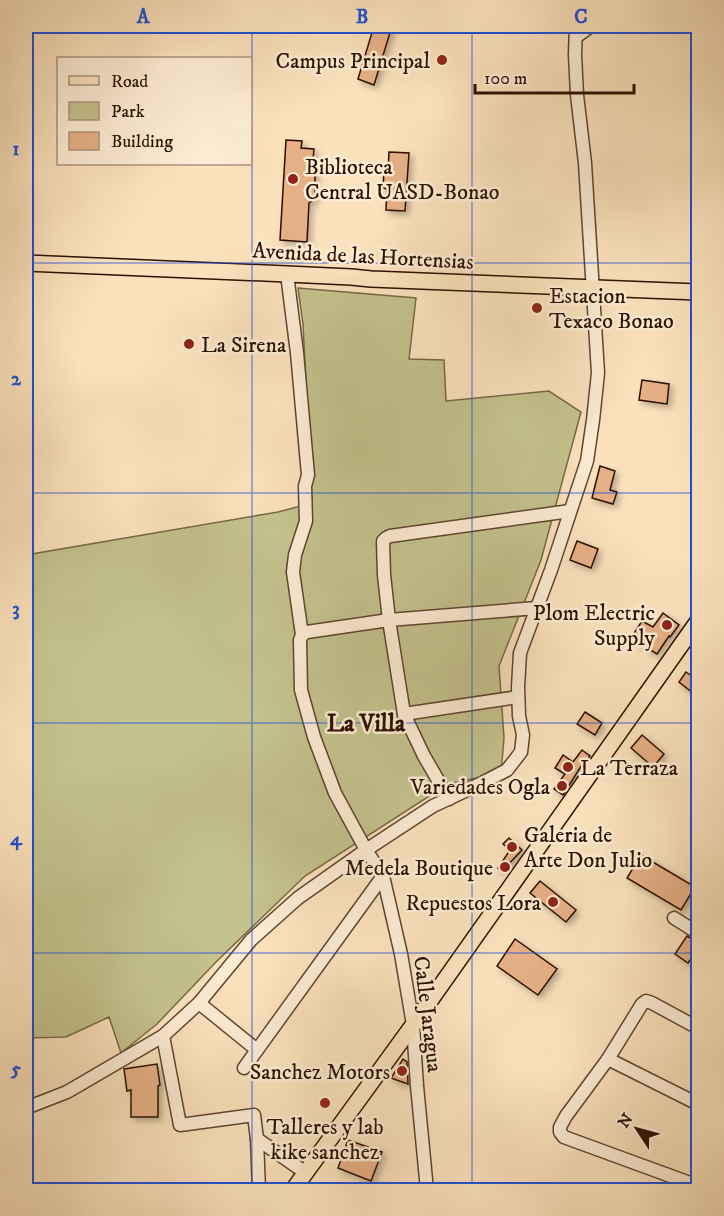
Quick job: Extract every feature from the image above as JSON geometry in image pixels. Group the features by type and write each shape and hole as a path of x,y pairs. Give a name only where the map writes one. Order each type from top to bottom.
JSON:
{"main road":[{"name":"Avenida de las Hortensias","path":"26,263 699,292"},
{"path":"293,1191 699,621"}],"street":[{"path":"26,1108 68,1092 163,1036 199,1003 251,940 298,898 433,806 507,770 521,752 523,735 518,696 520,653 587,461 595,408 598,373 585,163 575,55 576,32 591,26"},
{"name":"Calle Jaragua","path":"287,274 308,475 305,486 306,521 293,572 302,635 300,640 301,690 314,737 335,793 383,876 401,954 413,1025 427,1191"},
{"path":"448,798 404,714 389,620 382,545 390,536 570,511"},
{"path":"302,635 307,632 389,620 537,608"},
{"path":"404,714 518,696"},
{"path":"244,1068 383,876"},
{"path":"674,918 699,933"},
{"path":"699,1028 646,1001 560,1127 560,1132 564,1137 699,1186"},
{"path":"199,1003 257,1050"},
{"path":"163,1036 180,1125 254,1115 259,1191"},
{"path":"608,1059 699,1104"},
{"path":"257,1139 306,1173"}],"green space":[{"path":"298,288 416,298 409,359 444,360 446,401 549,391 581,412 541,560 499,666 504,738 501,773 448,784 305,876 216,962 157,1024 121,1053 109,1017 66,1037 26,1038 26,555 278,512 312,503 303,324"}],"building":[{"path":"374,26 392,26 374,85 358,79"},
{"path":"286,140 302,141 301,148 314,149 312,170 315,172 315,199 309,203 307,242 280,240"},
{"path":"389,152 409,153 405,211 386,210 387,189 383,188 384,171 388,172"},
{"path":"642,380 669,384 667,404 639,400"},
{"path":"600,466 615,471 610,490 617,492 613,504 592,498"},
{"path":"577,541 598,549 591,568 570,560"},
{"path":"663,613 679,625 657,654 631,638 642,621 653,627"},
{"path":"686,672 699,681 693,693 679,682"},
{"path":"585,712 602,723 595,735 577,724"},
{"path":"642,735 664,754 653,767 631,748"},
{"path":"582,750 590,756 563,795 554,789 565,774 555,768 563,755 573,762"},
{"path":"509,838 522,850 502,871 498,868 510,850 503,844"},
{"path":"641,855 695,887 681,910 627,878"},
{"name":"Repuestos Lora","path":"540,881 576,910 566,922 530,893"},
{"path":"687,936 699,943 699,947 688,963 675,954"},
{"path":"515,939 557,969 538,995 497,966"},
{"name":"Sanchez Motors","path":"403,1059 407,1062 408,1084 391,1078"},
{"path":"157,1064 160,1085 158,1086 158,1117 131,1117 131,1090 127,1091 124,1069"},
{"path":"348,1140 382,1152 371,1181 338,1168"}],"place":[{"name":"Campus Principal","path":"442,60"},
{"name":"Biblioteca Central UASD-Bonao","path":"293,179"},
{"name":"Estacion Texaco Bonao","path":"537,308"},
{"name":"La Sirena","path":"189,344"},
{"name":"Plom Electric Supply","path":"667,625"},
{"name":"La Terraza","path":"568,767"},
{"name":"Variedades Ogla","path":"562,786"},
{"name":"Galeria de Arte Don Julio","path":"512,847"},
{"name":"Medela Boutique","path":"505,867"},
{"name":"Repuestos Lora","path":"553,902"},
{"name":"Sanchez Motors","path":"402,1071"},
{"name":"Talleres y lab kike sanchez","path":"325,1103"}],"district":[{"name":"La Villa","path":"366,723"}]}
